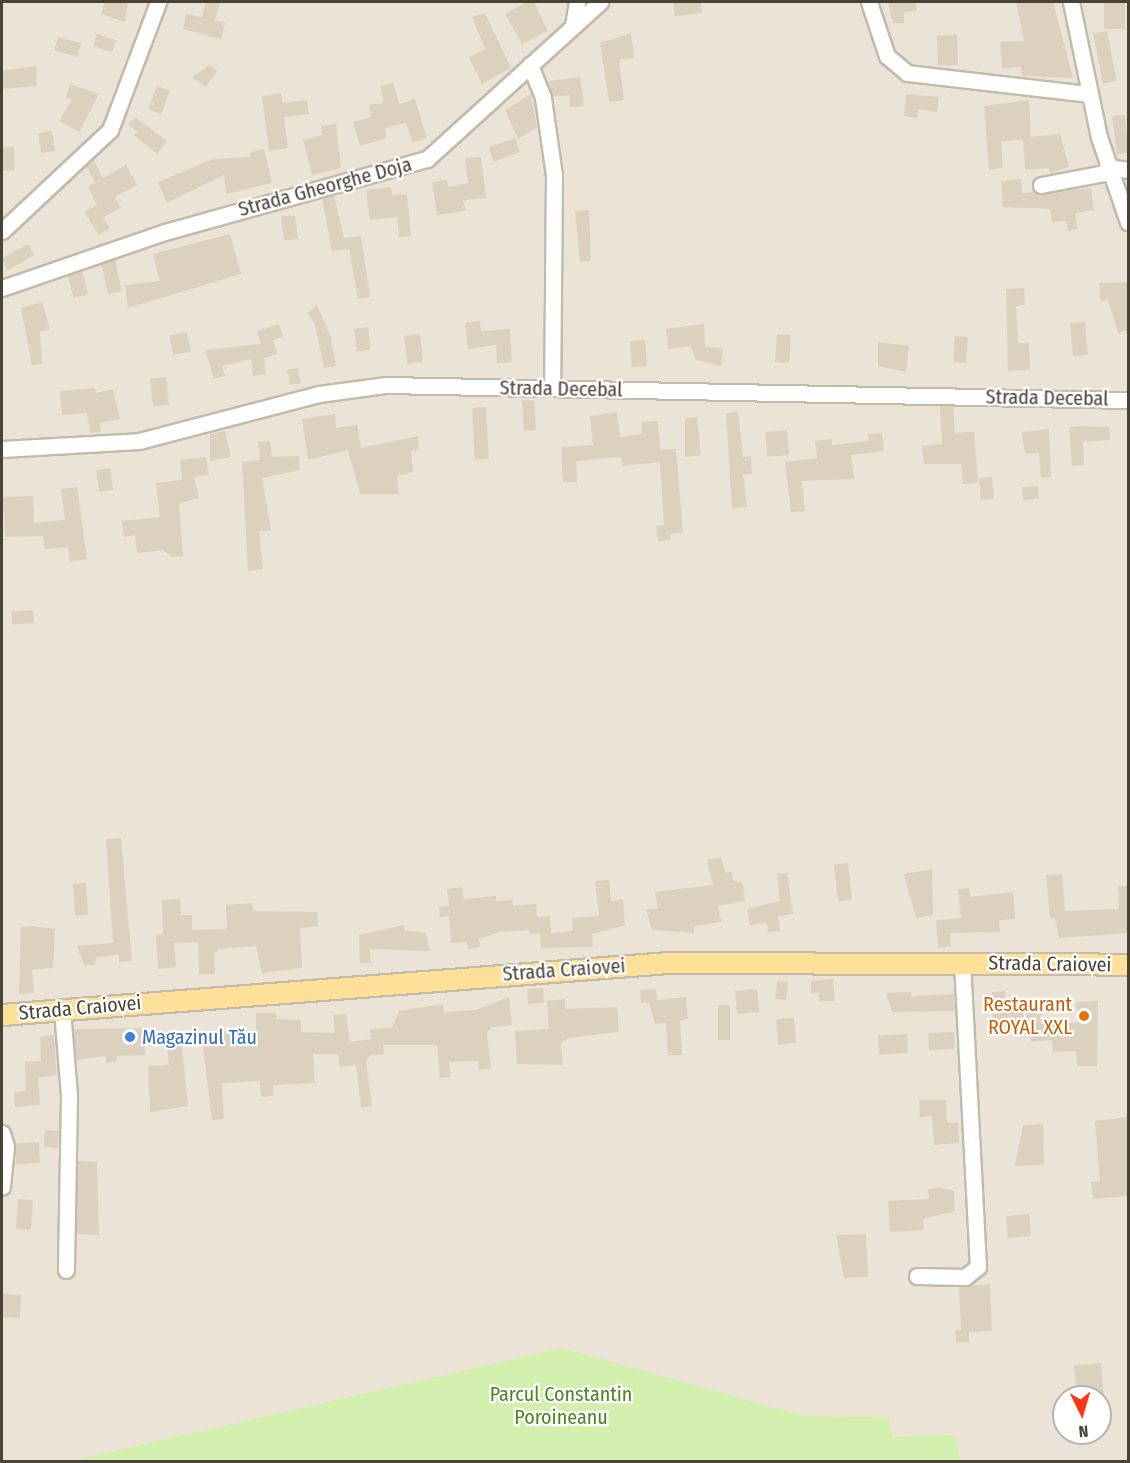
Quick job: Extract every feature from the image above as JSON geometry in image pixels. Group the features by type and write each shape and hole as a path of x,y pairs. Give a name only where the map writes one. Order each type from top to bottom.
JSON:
{"main road":[{"name":"Strada Craiovei","path":"2,1015 668,963 1128,965"}],"street":[{"path":"2,231 110,130 158,2"},
{"path":"573,25 577,2"},
{"name":"Strada Gheorghe Doja","path":"2,288 165,232 406,168 442,147 600,2"},
{"path":"869,2 887,56 907,73 1089,94"},
{"path":"1071,2 1089,94 1108,170 1128,222"},
{"path":"530,65 543,98 554,175 552,388"},
{"path":"1041,185 1108,170 1128,170"},
{"name":"Strada Decebal","path":"2,449 139,441 346,389 552,388 1128,400"},
{"path":"917,1276 965,1277 978,1267 962,964"},
{"path":"62,1010 69,1096 66,1270"},
{"path":"2,1133 6,1146 2,1187"}],"shaded area":[{"path":"2,2 1128,2 1128,1461 2,1462"}],"green space":[{"name":"Parcul Constantin Poroineanu","path":"562,1348 804,1416 889,1417 892,1437 955,1435 961,1461 71,1461"}],"building":[{"path":"105,2 128,2 125,22 101,14"},
{"path":"206,2 220,2 215,20 225,23 221,39 183,29 186,14 202,17"},
{"path":"527,2 534,2 548,31 522,44 505,14"},
{"path":"673,2 701,2 702,13 675,16"},
{"path":"888,2 916,2 917,11 904,12 904,23 893,23"},
{"path":"1016,2 1053,2 1073,78 1022,76 1021,67 1002,68 1000,42 1024,41"},
{"path":"1104,2 1125,2 1125,29 1104,29"},
{"path":"485,13 511,68 482,84 469,57 485,49 472,17"},
{"path":"1107,31 1117,81 1103,84 1093,34"},
{"path":"631,33 634,58 619,60 624,100 609,102 600,43"},
{"path":"97,34 116,40 112,53 93,46"},
{"path":"957,35 958,65 938,66 937,36"},
{"path":"58,37 81,43 78,57 54,51"},
{"path":"209,65 217,71 206,87 192,78"},
{"path":"36,66 37,86 2,89 2,71"},
{"path":"580,77 584,106 570,107 569,95 553,97 549,81"},
{"path":"393,83 399,104 415,99 427,138 412,143 406,123 385,128 386,138 360,146 353,122 371,117 369,105 384,103 380,86"},
{"path":"70,84 99,94 79,132 59,121 72,100 66,98"},
{"path":"157,86 170,91 161,114 148,109"},
{"path":"281,93 283,103 307,100 309,114 284,117 288,148 269,151 262,96"},
{"path":"531,94 537,127 518,139 505,110"},
{"path":"906,94 939,97 937,112 918,109 917,118 904,116"},
{"path":"1029,100 1031,137 1060,134 1069,167 1050,173 1049,168 1025,170 1023,140 1001,141 1003,168 989,170 984,106"},
{"path":"1125,115 1128,153 1117,154 1112,116"},
{"path":"135,117 167,141 157,154 134,135 137,132 128,125"},
{"path":"336,124 341,168 312,175 303,140 322,135 321,126"},
{"path":"52,131 55,151 41,153 38,133"},
{"path":"515,138 520,152 494,162 489,148"},
{"path":"2,147 14,147 15,170 3,170"},
{"path":"264,149 272,183 226,194 224,175 167,203 158,182 213,159 251,157 250,152"},
{"path":"481,157 486,198 463,200 466,211 437,215 432,182 447,180 448,187 468,183 465,158"},
{"path":"93,159 103,178 126,165 137,185 115,197 121,208 103,217 110,228 99,235 84,212 97,205 88,187 95,183 86,166"},
{"path":"1021,179 1022,193 1091,188 1094,210 1075,213 1078,229 1068,231 1066,221 1052,222 1050,209 1003,207 1001,181"},
{"path":"391,187 392,195 407,194 411,236 399,237 397,217 370,220 366,190"},
{"path":"334,195 344,238 361,236 370,297 358,299 349,249 332,251 322,198"},
{"path":"589,210 591,261 580,262 575,211"},
{"path":"295,215 298,239 284,241 281,217"},
{"path":"230,234 241,274 128,308 125,285 160,281 153,254"},
{"path":"28,244 34,255 8,270 2,258"},
{"path":"115,259 122,291 108,294 101,262"},
{"path":"82,271 88,294 74,298 68,275"},
{"path":"1128,282 1128,330 1118,333 1108,300 1101,301 1099,283"},
{"path":"1024,288 1025,305 1016,306 1018,343 1029,343 1030,370 1008,371 1006,289"},
{"path":"42,302 50,329 40,332 42,364 32,365 21,308"},
{"path":"317,305 330,335 336,366 324,368 315,324 307,313"},
{"path":"480,321 481,331 510,329 512,362 497,363 496,345 468,349 465,323"},
{"path":"1085,322 1088,355 1073,356 1070,323"},
{"path":"279,324 283,337 273,340 277,354 264,358 266,374 253,376 251,359 222,366 225,376 214,379 205,350 261,344 257,331"},
{"path":"704,324 705,347 723,348 721,366 696,360 691,346 668,349 666,329"},
{"path":"368,327 371,350 357,352 354,329"},
{"path":"187,332 191,352 173,355 169,335"},
{"path":"420,334 423,362 407,364 404,336"},
{"path":"777,334 791,335 789,363 775,362"},
{"path":"955,336 968,337 966,363 953,362"},
{"path":"645,340 647,366 632,367 630,341"},
{"path":"878,342 909,346 906,372 878,366"},
{"path":"298,368 301,383 290,385 287,370"},
{"path":"166,377 169,405 153,407 150,379"},
{"path":"95,388 96,393 113,389 120,419 100,423 101,432 90,433 87,413 62,415 60,391"},
{"path":"534,400 536,430 524,431 522,401"},
{"path":"940,406 953,406 955,433 974,432 978,483 963,484 961,464 924,464 922,446 942,444"},
{"path":"486,407 489,459 475,460 472,408"},
{"path":"617,412 620,437 642,434 641,422 658,421 660,450 676,449 683,532 670,534 671,540 658,541 656,526 664,525 660,462 622,466 621,457 576,461 577,482 563,482 561,447 593,445 590,416"},
{"path":"738,412 743,457 751,456 752,474 743,475 747,507 732,508 726,413"},
{"path":"335,414 336,428 357,425 361,448 418,436 419,450 411,451 413,472 397,476 399,494 360,494 348,450 308,460 302,419"},
{"path":"697,417 701,455 685,457 685,419"},
{"path":"1069,427 1109,427 1110,440 1083,442 1084,465 1072,466"},
{"path":"1049,429 1051,477 1041,478 1039,453 1025,454 1022,432"},
{"path":"787,430 789,455 767,457 765,432"},
{"path":"225,431 231,457 210,461 210,434"},
{"path":"882,433 884,451 851,455 854,479 802,481 805,511 791,512 785,462 817,458 815,441 832,439 832,445 869,441 868,434"},
{"path":"270,441 272,457 299,456 300,470 262,478 271,530 259,531 263,569 248,571 242,462 260,460 258,442"},
{"path":"206,457 209,475 194,477 199,498 179,503 183,556 172,557 163,550 137,553 135,535 124,537 122,521 160,517 156,483 182,480 180,460"},
{"path":"110,468 113,490 99,492 96,470"},
{"path":"992,477 994,499 981,500 979,478"},
{"path":"1038,486 1039,499 1023,500 1022,487"},
{"path":"77,487 87,559 70,562 68,547 45,549 43,536 5,537 3,497 33,496 34,523 65,520 61,489"},
{"path":"33,610 34,623 12,625 11,612"},
{"path":"121,838 132,961 119,962 119,955 96,957 95,965 84,965 77,946 113,943 106,839"},
{"path":"721,857 725,873 732,872 733,880 743,884 745,901 718,906 721,922 694,926 694,933 652,930 646,909 658,909 655,892 713,885 707,860"},
{"path":"848,863 852,900 838,901 834,864"},
{"path":"932,869 933,915 916,918 904,874"},
{"path":"787,873 793,914 778,916 780,931 768,932 767,923 750,925 747,909 780,901 777,874"},
{"path":"1062,874 1065,911 1119,909 1118,886 1128,886 1128,933 1059,938 1055,918 1050,918 1046,875"},
{"path":"609,880 611,901 623,899 625,925 592,934 593,947 541,948 540,933 529,934 528,930 499,932 479,939 480,947 468,949 467,942 451,943 449,916 440,917 439,907 449,906 447,889 462,887 464,899 496,896 496,901 512,900 513,906 536,904 537,917 550,916 551,933 573,931 572,918 599,916 595,881"},
{"path":"86,883 88,915 75,916 73,884"},
{"path":"969,888 970,897 1013,892 1015,919 999,920 1000,932 950,933 951,947 938,948 936,920 961,918 958,889"},
{"path":"180,899 181,915 192,915 192,930 227,929 226,905 252,903 253,911 317,912 318,926 300,928 302,968 262,973 256,946 219,949 214,953 215,974 199,974 198,942 174,943 176,967 158,969 156,935 163,934 162,900"},
{"path":"404,925 405,931 425,932 430,951 370,949 371,963 360,963 359,935"},
{"path":"21,927 55,929 53,968 32,970 34,993 19,994"},
{"path":"833,979 835,1001 819,1001 819,993 811,993 811,981"},
{"path":"777,981 788,982 786,1000 775,999"},
{"path":"543,988 544,1003 528,1004 527,989"},
{"path":"656,989 657,1000 686,997 688,1019 680,1020 682,1055 668,1055 666,1023 655,1024 649,1003 641,1003 640,990"},
{"path":"757,989 759,1012 737,1014 735,991"},
{"path":"1005,991 1006,1008 1040,1005 1041,1024 1077,1023 1076,1002 1098,1001 1097,1066 1077,1066 1076,1051 1053,1052 1052,1040 1032,1042 1022,1023 993,1024 992,992"},
{"path":"911,992 911,996 954,994 955,1011 892,1012 886,993"},
{"path":"509,997 512,1025 492,1027 487,1033 491,1068 479,1070 478,1061 449,1062 451,1077 440,1078 437,1045 383,1045 384,1054 370,1055 366,1062 372,1106 361,1108 356,1065 340,1067 338,1054 313,1054 315,1083 273,1085 273,1096 261,1097 260,1081 222,1083 224,1119 212,1120 201,1032 256,1030 256,1013 276,1013 277,1019 301,1020 301,1032 335,1033 333,1015 346,1014 350,1042 371,1039 370,1029 392,1028 399,1011 443,1004 444,1012 476,1010"},
{"path":"565,999 565,1009 617,1007 619,1032 568,1038 561,1043 563,1065 517,1064 515,1031 549,1029 547,1001"},
{"path":"718,1005 730,1005 730,1040 718,1040"},
{"path":"794,1018 796,1043 778,1044 776,1020"},
{"path":"144,1028 145,1055 117,1056 117,1061 106,1063 106,1056 76,1060 73,1029"},
{"path":"954,1032 955,1049 929,1050 928,1033"},
{"path":"907,1034 908,1053 879,1054 878,1036"},
{"path":"54,1035 57,1076 38,1077 40,1105 15,1107 14,1092 26,1091 25,1062 41,1061 40,1036"},
{"path":"181,1038 188,1106 150,1112 148,1066 169,1065 166,1040"},
{"path":"919,1100 946,1100 947,1123 958,1122 959,1143 934,1145 932,1116 920,1117"},
{"path":"1128,1117 1128,1196 1093,1199 1091,1182 1100,1181 1095,1121"},
{"path":"1043,1124 1044,1165 1015,1166 1023,1125"},
{"path":"45,1130 59,1131 58,1148 44,1147"},
{"path":"39,1142 40,1163 16,1164 15,1143"},
{"path":"78,1161 97,1162 99,1235 76,1234"},
{"path":"940,1188 954,1191 955,1211 923,1219 924,1230 890,1232 888,1201 929,1199 928,1189"},
{"path":"18,1199 33,1200 31,1230 16,1229"},
{"path":"1029,1214 1031,1236 1008,1238 1006,1216"},
{"path":"866,1234 868,1277 844,1278 836,1235"},
{"path":"990,1284 992,1331 969,1332 969,1342 956,1342 955,1330 961,1330 959,1287"},
{"path":"2,1294 21,1295 20,1318 2,1317"},
{"path":"1101,1363 1103,1385 1076,1385 1074,1365"}],"place":[{"name":"Restaurant ROYAL XXL","path":"1084,1016"},
{"name":"Magazinul Tău","path":"130,1037"}]}
